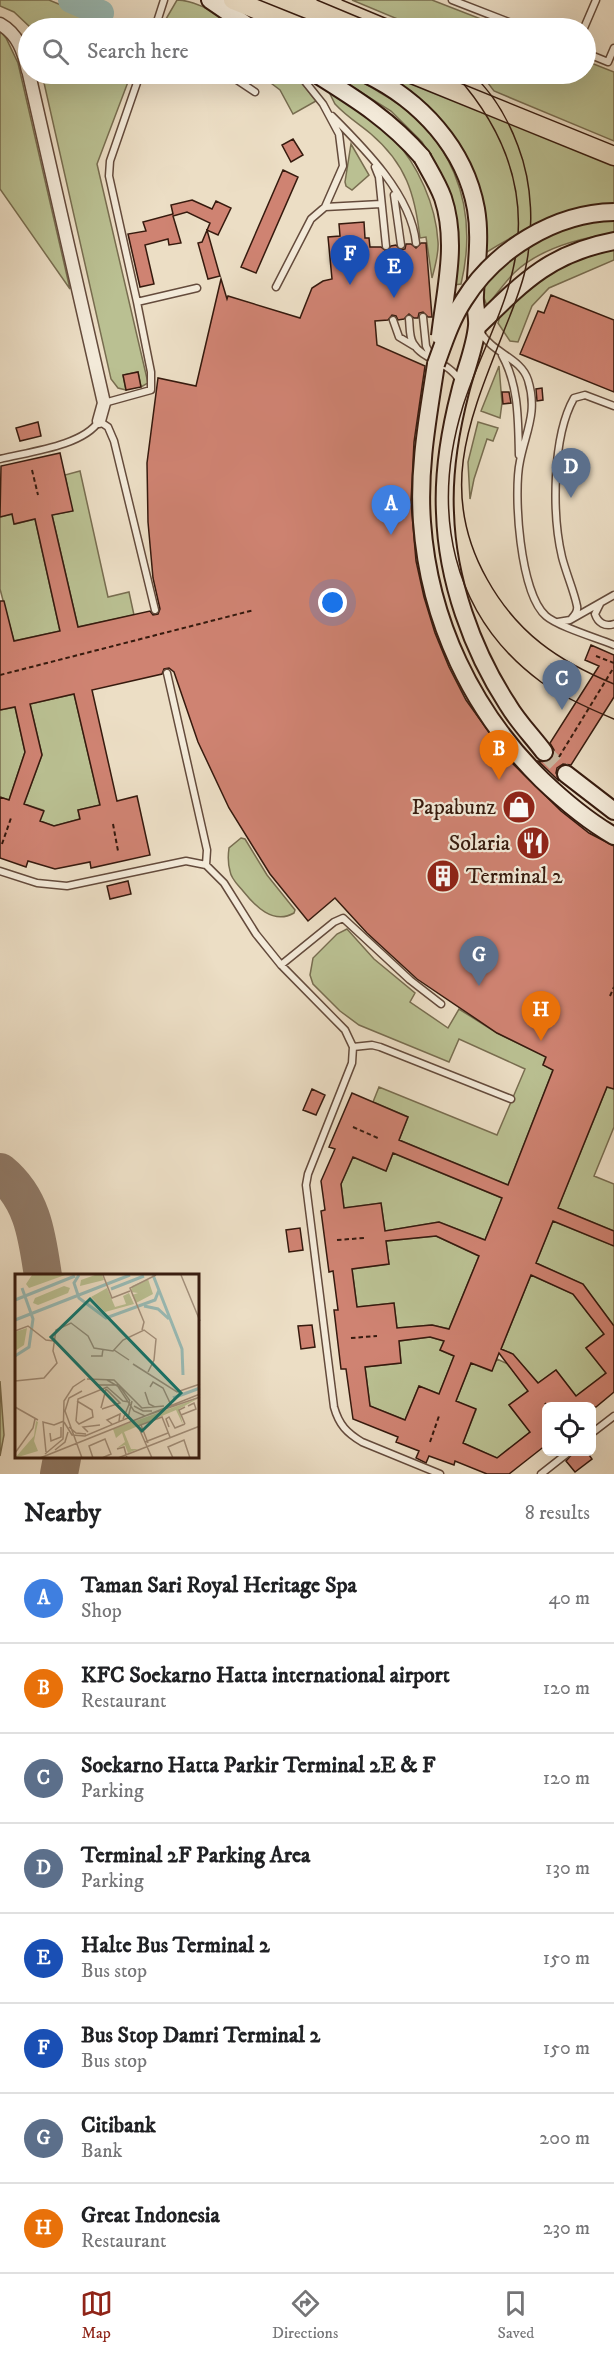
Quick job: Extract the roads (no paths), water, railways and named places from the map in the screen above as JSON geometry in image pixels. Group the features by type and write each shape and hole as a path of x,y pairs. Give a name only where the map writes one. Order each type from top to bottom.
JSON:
{"main road":[{"path":"231,6 270,18"},
{"path":"437,84 614,156"}],"street":[{"path":"210,0 231,6 251,18"},
{"path":"231,6 242,18"},
{"path":"0,24 18,40"},
{"path":"32,84 104,403 99,421"},
{"path":"332,84 392,124 422,157 443,198 450,255 425,426 421,489 425,557 443,625 460,669 500,734 555,792 614,836"},
{"path":"387,84 425,114 453,150 463,170 476,208 478,226 475,296 477,327 459,393 446,475 445,514 448,548 466,621 508,706 555,762 614,811"},
{"path":"435,361 447,331 465,298 502,257 539,231 579,217 614,212"},
{"path":"477,327 520,284 542,268 558,258 581,249 614,241"}],"lane":[{"path":"158,18 164,0"},
{"path":"452,0 498,18"},
{"path":"588,18 596,0"},
{"path":"596,57 608,62 614,48"},
{"path":"104,403 151,390 151,372 109,176 110,161 137,84"},
{"path":"243,84 255,92"},
{"path":"307,84 387,178 412,221 416,243"},
{"path":"276,287 311,219 326,207 343,166 339,134 328,111"},
{"path":"372,158 378,177 386,246"},
{"path":"387,178 397,204 401,245"},
{"path":"326,207 381,204"},
{"path":"137,302 197,288"},
{"path":"423,318 428,351 435,361"},
{"path":"409,319 412,341 419,350"},
{"path":"393,320 399,337 454,372 460,383 459,393"},
{"path":"477,327 484,338 502,355 522,367 530,387 532,418 519,462"},
{"path":"502,355 509,368 516,391 519,523 523,556 538,606 546,616 555,621 614,645"},
{"path":"572,618 576,613 577,605 567,580 556,526 555,497 559,447 574,398 585,395 614,406"},
{"path":"0,459 74,440 90,432 99,421 108,427 114,441 155,610"},
{"path":"555,621 572,618 614,595"},
{"path":"603,602 596,609 596,618 603,624 614,624"},
{"path":"167,673 207,850 206,865"},
{"path":"0,871 38,883 67,886 186,861 206,865 219,876 256,934 281,965 345,1030 353,1047 352,1064 308,1174 306,1185 334,1407 343,1429 352,1436 440,1474"},
{"path":"281,965 334,921 343,918 410,980 441,1004"},
{"path":"353,1047 372,1045 380,1047 511,1099"},
{"path":"596,1430 614,1416"},
{"path":"540,1474 564,1456"}],"waterway":[{"path":"71,0 101,13"}],"tunnel":[{"path":"544,752 566,774"}],"tram line":[{"path":"317,0 360,18"},
{"path":"342,0 385,18"},
{"path":"463,84 484,112 505,154 517,199 518,222 517,247 508,288 470,386 453,445 449,484 450,521 456,558 468,593 486,625 510,655 549,687 614,719"},
{"path":"482,84 499,107 518,146 527,176 531,224 523,279 470,427 464,456 462,486 464,516 472,547 487,579 512,615 526,630 557,655 614,684"}],"place":[{"name":"Bus Stop Damri Terminal 2","path":"350,285"},
{"name":"Halte Bus Terminal 2","path":"394,298"},
{"name":"Terminal 2F Parking Area","path":"571,498"},
{"name":"Taman Sari Royal Heritage Spa","path":"391,535"},
{"name":"Soekarno Hatta Parkir Terminal 2E & F","path":"562,710"},
{"name":"KFC Soekarno Hatta international airport","path":"499,780"},
{"name":"Papabunz","path":"519,807"},
{"name":"Solaria","path":"533,843"},
{"name":"Terminal 2","path":"443,876"},
{"name":"Citibank","path":"479,986"},
{"name":"Great Indonesia","path":"541,1041"}]}
